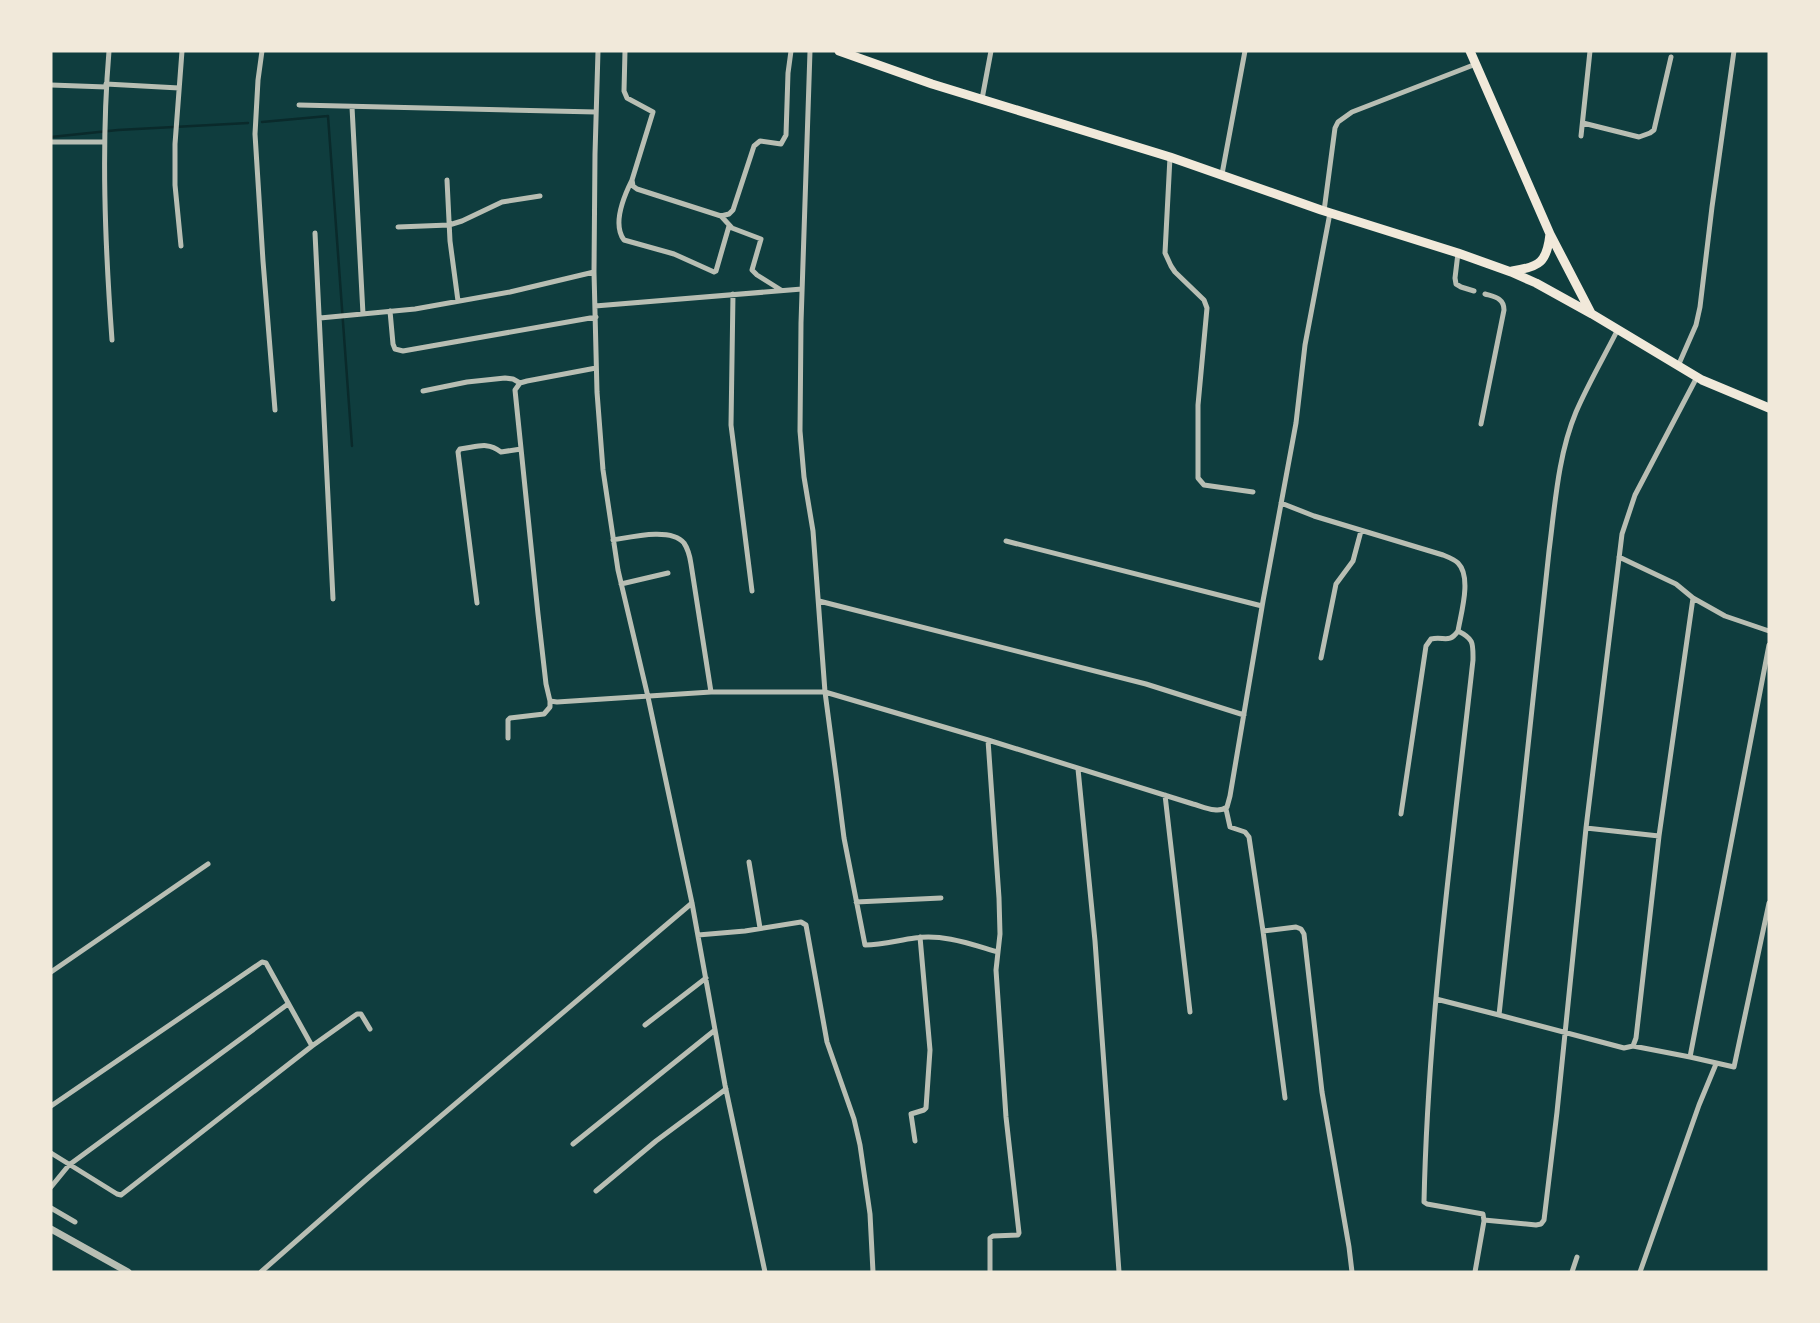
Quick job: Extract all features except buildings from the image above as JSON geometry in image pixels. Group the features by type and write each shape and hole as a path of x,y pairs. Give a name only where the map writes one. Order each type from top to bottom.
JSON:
{"main road":[{"path":"839,51 932,84 1222,174 1327,212 1511,272 1592,314 1697,377 1768,404"},
{"path":"1470,51 1550,234 1592,314"},
{"path":"1511,272 1530,269 1539,264 1548,250 1550,234"}],"street":[{"path":"108,51 103,142 112,340"},
{"path":"181,246 175,185 182,51"},
{"path":"262,51 255,134 275,410"},
{"path":"598,51 594,272 596,368 601,448 613,540 692,903 726,1089 765,1272"},
{"path":"625,51 624,91 627,98 653,112 632,180 623,197 620,235 624,240 674,254 714,272 729,226"},
{"path":"632,180 637,189 721,216 729,214 733,210 754,146 760,141 780,144 786,135 791,51"},
{"path":"810,51 800,431 813,531 825,692 844,838 856,902 865,945 920,937 950,938 998,952"},
{"path":"982,100 991,51"},
{"path":"1222,174 1245,51"},
{"path":"1581,136 1590,51"},
{"path":"1678,366 1696,325 1700,307 1734,51"},
{"path":"1583,124 1639,136 1650,134 1654,130 1671,57"},
{"path":"1285,1098 1249,837 1245,832 1230,827 1226,808 1296,423 1305,345 1327,212 1333,135 1338,122 1352,112 1476,64"},
{"path":"51,85 179,88"},
{"path":"299,105 596,112"},
{"path":"352,107 363,314"},
{"path":"51,142 103,142"},
{"path":"1170,157 1165,253 1171,266 1205,300 1207,307 1198,405 1198,478 1204,485 1253,492"},
{"path":"447,180 458,301"},
{"path":"398,227 449,225 502,202 540,196"},
{"path":"721,216 729,226 761,239 752,270 781,291"},
{"path":"315,233 333,599"},
{"path":"1458,253 1456,284 1474,291"},
{"path":"320,318 415,309 510,292 594,272"},
{"path":"595,306 802,289"},
{"path":"733,294 731,425 752,591"},
{"path":"1481,424 1504,310 1499,298 1485,294"},
{"path":"390,311 393,344 395,349 403,351 596,317"},
{"path":"1499,1015 1549,551 1561,468 1576,413 1618,329"},
{"path":"508,738 507,723 510,718 544,715 550,708 514,394 520,383 596,368"},
{"path":"1484,1220 1536,1225 1544,1220 1586,828 1625,523 1632,501 1697,377"},
{"path":"424,391 505,378 520,383"},
{"path":"477,603 458,452 460,449 489,445 501,452 521,449"},
{"path":"1281,503 1314,516 1443,555 1455,560 1463,569 1465,582 1458,631 1452,638 1434,638 1427,643 1401,814"},
{"path":"1321,658 1336,584 1353,561 1361,531"},
{"path":"613,540 663,534 683,542 691,564 711,692"},
{"path":"1006,541 1262,606"},
{"path":"1619,557 1676,584 1693,598 1725,616 1769,631"},
{"path":"621,584 668,573"},
{"path":"1633,1046 1659,836 1693,598"},
{"path":"819,601 1146,684 1244,715"},
{"path":"1458,631 1468,636 1473,643 1474,660 1436,999 1429,1082 1424,1203 1483,1214 1475,1272"},
{"path":"1690,1057 1769,645"},
{"path":"550,701 711,692 825,692 1213,810 1226,808"},
{"path":"988,740 999,898 1000,934 996,970 1006,1117 1019,1234 990,1238 990,1272"},
{"path":"1078,769 1096,941 1119,1272"},
{"path":"1165,794 1190,1012"},
{"path":"1586,828 1659,836"},
{"path":"750,862 760,928"},
{"path":"51,972 208,864"},
{"path":"856,902 941,898"},
{"path":"261,1272 692,903"},
{"path":"1436,999 1624,1048 1633,1046 1731,1068 1734,1066 1769,903"},
{"path":"698,935 801,922 806,925 828,1042 860,1145 870,1214 873,1272"},
{"path":"1263,931 1296,927 1304,934 1322,1092 1352,1272"},
{"path":"915,1141 911,1114 926,1108 930,1059 920,937"},
{"path":"51,1106 259,963 267,963 312,1046"},
{"path":"645,1025 706,978"},
{"path":"51,1187 69,1165 288,1004"},
{"path":"51,1153 121,1195 358,1013 370,1028"},
{"path":"573,1144 715,1030"},
{"path":"1640,1272 1716,1064"},
{"path":"596,1191 656,1141 726,1089"},
{"path":"51,1208 75,1222"},
{"path":"51,1228 128,1272"},
{"path":"1572,1272 1577,1257"}],"waterway":[{"path":"262,122 328,116 352,446"},
{"path":"51,137 118,130 248,123"}]}
